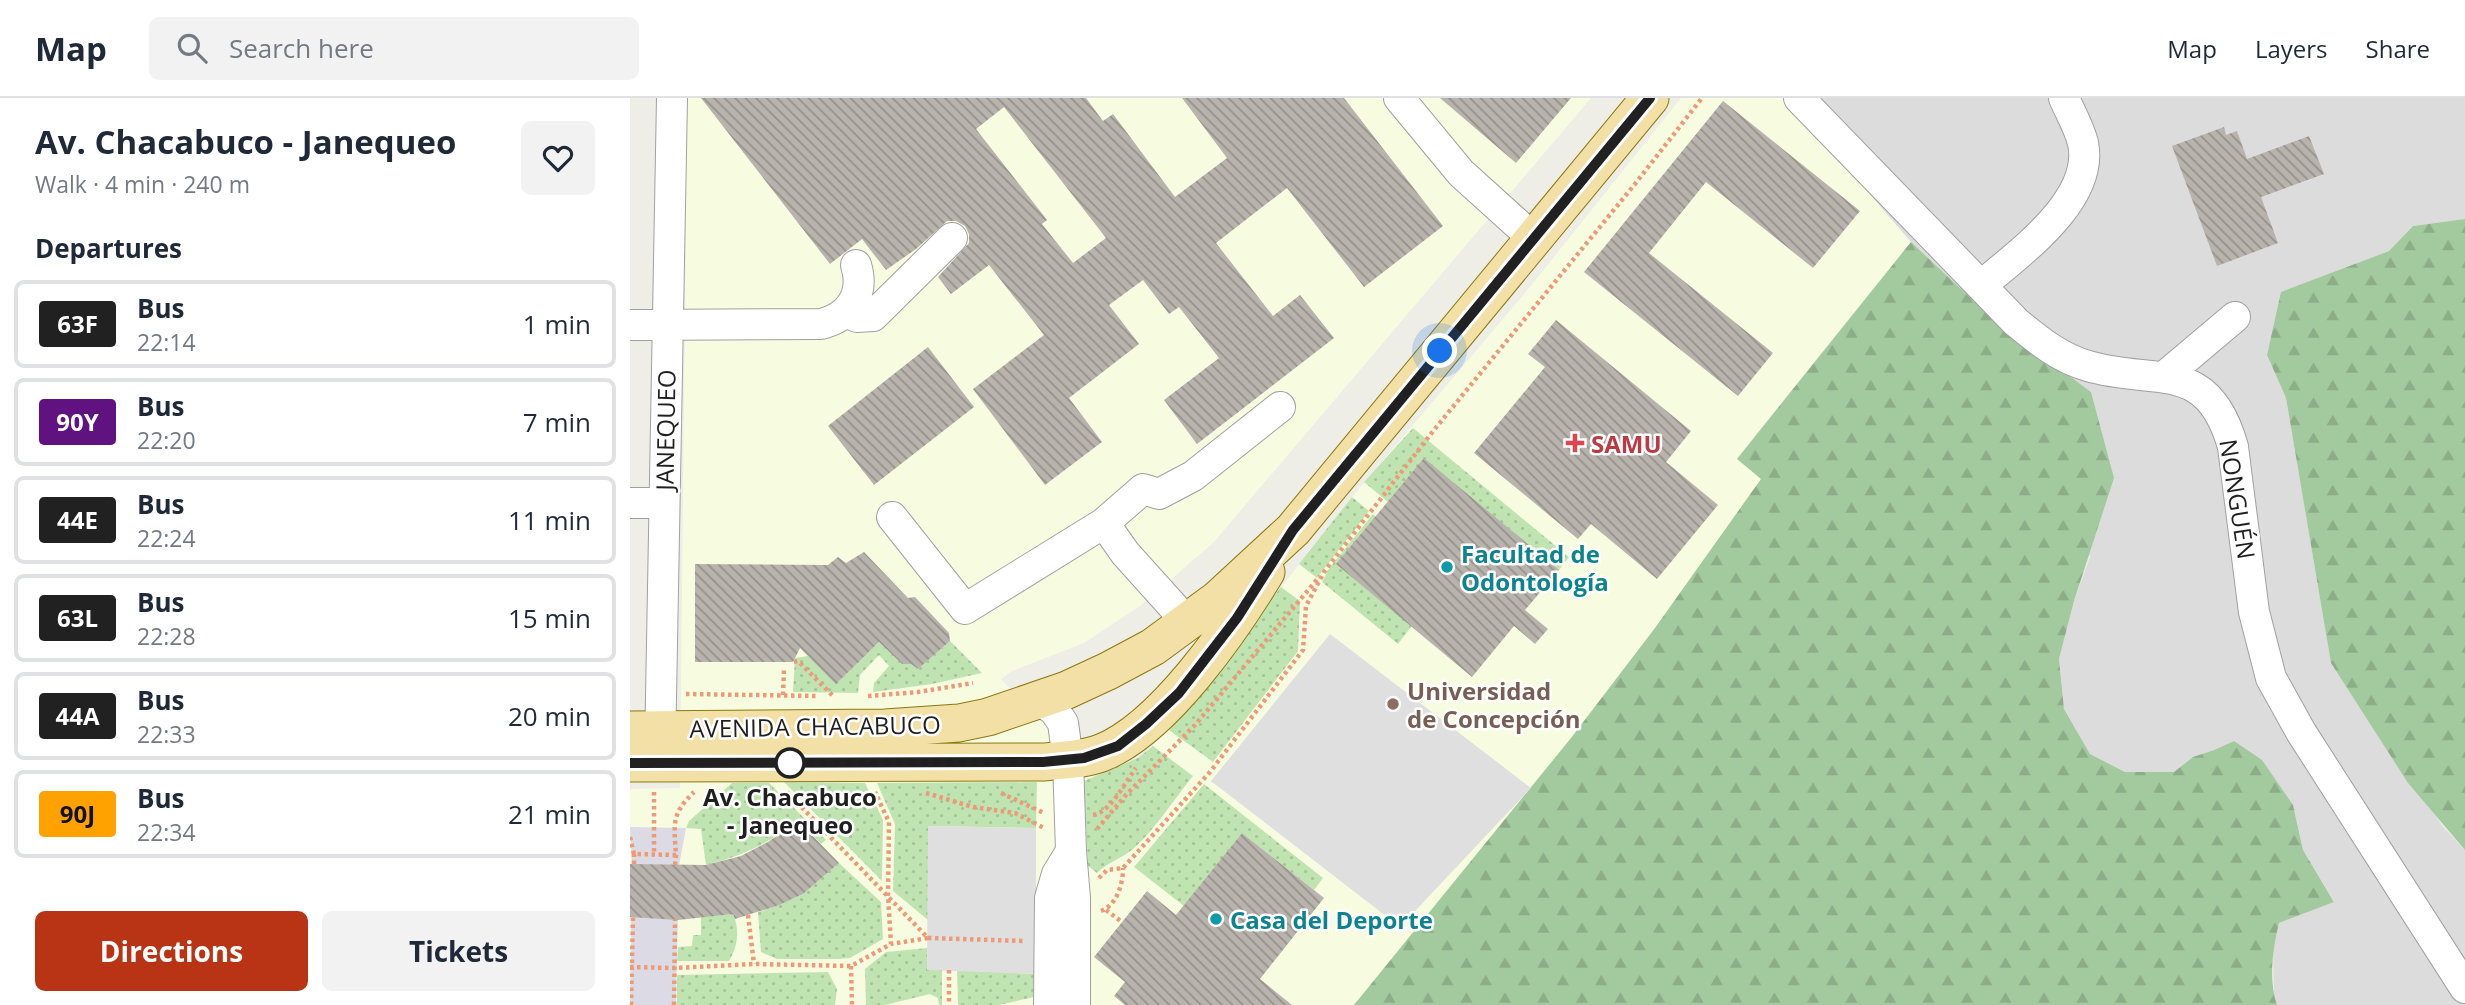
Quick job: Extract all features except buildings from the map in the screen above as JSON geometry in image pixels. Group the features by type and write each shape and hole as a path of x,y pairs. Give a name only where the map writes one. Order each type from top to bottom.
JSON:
{"main road":[{"path":"1293,530 1650,98"},
{"name":"AVENIDA CHACABUCO","path":"649,744 927,726 1051,712 1108,671 1134,658 1188,623 1293,530"},
{"name":"AVENIDA CHACABUCO","path":"649,744 974,763 1068,760 1101,754 1118,746 1179,693 1237,618 1293,530"}],"street":[{"name":"JANEQUEO","path":"649,744 664,503 672,98"},
{"path":"1399,98 1461,173 1533,237"},
{"name":"NONGUÉN","path":"1798,98 2016,322 2045,345 2067,359 2114,372 2165,376 2198,388 2219,412 2228,430 2232,447 2254,612 2271,678 2301,732 2465,988"},
{"path":"1982,285 2052,223 2070,198 2079,179 2083,144 2064,98"},
{"path":"846,312 857,317 873,316 952,238"},
{"path":"630,325 821,324 836,321 856,297 859,285 856,265"},
{"path":"2165,376 2235,317"},
{"path":"892,517 965,609 1104,523 1143,489 1159,494 1194,476 1280,407"},
{"path":"630,503 664,503"},
{"path":"1104,523 1125,553 1188,623"},
{"path":"1051,712 1068,760 1070,851 1052,889 1062,924 1075,1005"},
{"path":"1049,1005 1062,924"}],"path":[{"path":"631,967 754,964 851,966 891,944 928,938 1027,942 1062,924 1106,910 1118,894 1124,868 1210,772 1303,650 1306,606 1324,572 1379,507 1426,440 1702,98"},
{"path":"794,662 798,661 834,697"},
{"path":"783,695 784,670"},
{"path":"858,697 918,692 973,683"},
{"path":"654,855 649,744 783,695 846,697"},
{"path":"780,785 928,938"},
{"path":"873,789 889,822 888,895 891,944"},
{"path":"634,854 634,864"},
{"path":"675,865 676,855"},
{"path":"1098,879 1107,870 1124,868"},
{"path":"1106,910 1122,922"},
{"path":"748,915 754,964"},
{"path":"674,1005 675,919"},
{"path":"631,1005 632,922"},
{"path":"851,966 852,1005"},
{"path":"949,970 949,1005"}],"shaded area":[{"path":"687,98 1591,98 1213,543 1140,606 1084,643 1012,671 1001,679 1096,778 1139,758 1169,730 1352,497 1530,287 1681,98 1787,98 1911,242 1737,458 1761,479 1655,628 1571,738 1354,1005 630,1005 630,789 680,788"},
{"path":"1755,98 2465,98 2465,219 2413,226 2389,251 2282,292 2267,355 2286,398 2331,662 2444,828 2465,850 2465,1005 2277,1005 2274,994 2273,951 2279,923 2334,901 2303,850 2293,805 2234,741 2193,757 2174,772 2125,772 2090,754 2064,709 2059,659 2074,601 2090,557 1994,320"},
{"path":"1330,634 1531,788 1400,927 1211,781"},
{"path":"928,826 1036,828 1036,974 927,970"},
{"path":"630,827 686,828 679,866 676,1005 630,1005"}],"green space":[{"path":"2465,219 2465,850 2408,783 2331,663 2286,398 2267,355 2281,292 2389,251 2413,226"},
{"path":"1911,242 1994,320 2091,392 2114,478 2074,601 2059,659 2064,709 2090,754 2125,772 2174,772 2193,757 2234,741 2262,760 2293,805 2303,850 2334,902 2279,923 2272,974 2277,1005 1354,1005 1571,738 1655,628 1761,479 1737,459"},
{"path":"1413,428 1569,557 1559,570 1388,502 1364,482"},
{"path":"1352,497 1369,511 1317,578 1299,564"},
{"path":"1373,514 1411,627 1398,644 1322,582 1328,570"},
{"path":"1281,587 1300,601 1298,651 1213,762 1169,730"},
{"path":"950,641 982,673 932,684 873,692 874,683 889,666 879,655 860,675 858,693 793,692 795,658 808,656 838,682 879,642 902,664 911,664 918,669"},
{"path":"1153,746 1193,776 1141,842 1097,873 1088,866 1084,781 1138,758"},
{"path":"784,782 865,783 883,820 882,881"},
{"path":"1037,782 1036,828 929,826 928,920 893,891 895,824 877,783"},
{"path":"732,783 769,783 826,840 821,844 798,821 754,848 706,865 701,829 686,828 689,821"},
{"path":"1204,784 1323,878 1314,890 1242,833 1184,906 1134,867"},
{"path":"839,863 881,902 883,939 850,958 777,959 761,952 758,912 765,910 762,896 790,900 803,894"},
{"path":"733,914 737,938 729,961 677,961 678,947 692,946 693,935 701,935 701,917"},
{"path":"927,948 927,970 942,970 942,1005 939,1005 938,998 930,994 885,1005 866,1005 865,969 886,952"},
{"path":"957,970 1036,974 1034,997 999,1005 958,1005"},
{"path":"828,972 837,989 835,1005 677,1005 677,975"}],"bus line":[{"name":"63F","path":"630,763 1043,762 1084,758 1118,746 1179,693 1237,618 1293,530 1650,98"}],"place":[{"name":"SAMU","path":"1575,443"},
{"name":"Facultad de Odontología","path":"1447,567"},
{"name":"Universidad de Concepción","path":"1393,704"},
{"name":"Av. Chacabuco - Janequeo","path":"790,763"},
{"name":"Casa del Deporte","path":"1216,919"}],"route":[{"path":"790,763 1043,762 1084,758 1118,746 1179,693 1237,618 1293,530 1440,351"}]}
